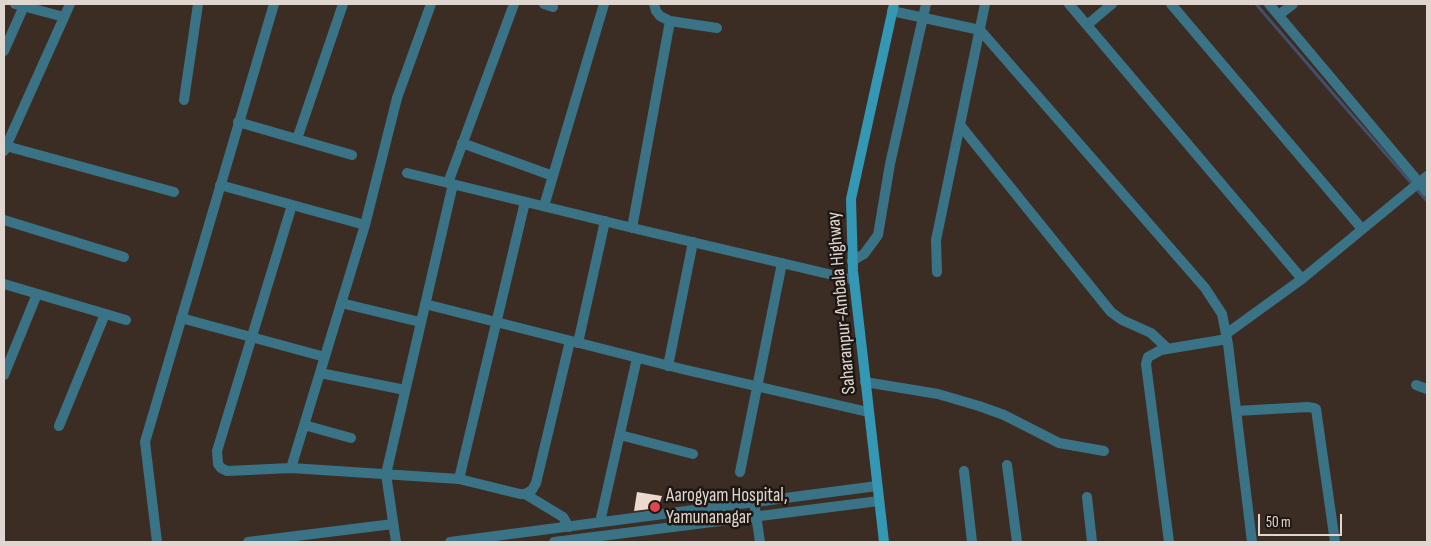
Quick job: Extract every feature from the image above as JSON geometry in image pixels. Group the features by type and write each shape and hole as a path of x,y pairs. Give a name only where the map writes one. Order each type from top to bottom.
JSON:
{"main road":[{"name":"Saharanpur-Ambala Highway","path":"884,542 852,261 851,199 893,7"}],"street":[{"path":"70,4 5,149 174,192"},
{"path":"184,100 198,4"},
{"path":"157,542 145,442 274,4"},
{"path":"297,139 343,4"},
{"path":"291,468 365,225 397,98 431,4"},
{"path":"396,542 386,474 450,183 462,143 514,4"},
{"path":"544,206 604,4"},
{"path":"654,4 656,12 670,21 716,28"},
{"path":"852,261 864,254 878,235 890,164 926,4"},
{"path":"938,272 936,240 985,4"},
{"path":"1069,4 1302,279"},
{"path":"1087,25 1112,4"},
{"path":"1171,4 1362,229"},
{"path":"1269,4 1427,192"},
{"path":"1279,15 1293,4"},
{"path":"4,51 19,5 64,17"},
{"path":"893,7 923,18 980,30 1205,288 1222,314 1227,337 1252,542"},
{"path":"632,228 670,21"},
{"path":"238,122 352,155"},
{"path":"960,124 1111,312 1122,320 1151,332 1167,348"},
{"path":"462,143 553,176"},
{"path":"408,173 854,280"},
{"path":"1169,542 1146,364 1148,357 1167,348 1227,337 1302,279 1418,183"},
{"path":"220,185 365,225"},
{"path":"459,479 525,202"},
{"path":"292,205 217,451 218,464 221,468 227,470 291,468 459,479 525,494 563,517 569,527"},
{"path":"4,220 124,257"},
{"path":"525,494 532,490 536,483 605,221"},
{"path":"668,366 693,242"},
{"path":"740,472 782,263"},
{"path":"4,284 126,320"},
{"path":"4,375 37,294"},
{"path":"341,303 420,322"},
{"path":"424,304 668,366 868,412"},
{"path":"59,426 105,314"},
{"path":"181,318 324,356"},
{"path":"600,522 637,358"},
{"path":"320,373 405,390"},
{"path":"865,382 938,394 1004,415 1059,443 1104,450"},
{"path":"1416,385 1427,389"},
{"path":"1236,411 1308,407 1316,409 1335,542"},
{"path":"304,425 351,438"},
{"path":"620,435 693,454"},
{"path":"1007,465 1017,542"},
{"path":"964,471 972,542"},
{"path":"450,542 877,486"},
{"path":"1087,497 1092,542"},
{"path":"554,542 879,501"},
{"path":"754,502 760,542"},
{"path":"248,542 393,524"}],"building":[{"path":"637,492 662,496 658,508 634,511"}],"waterway":[{"path":"1256,4 1427,201"}],"place":[{"name":"Aarogyam Hospital, Yamunanagar","path":"655,507"}]}
